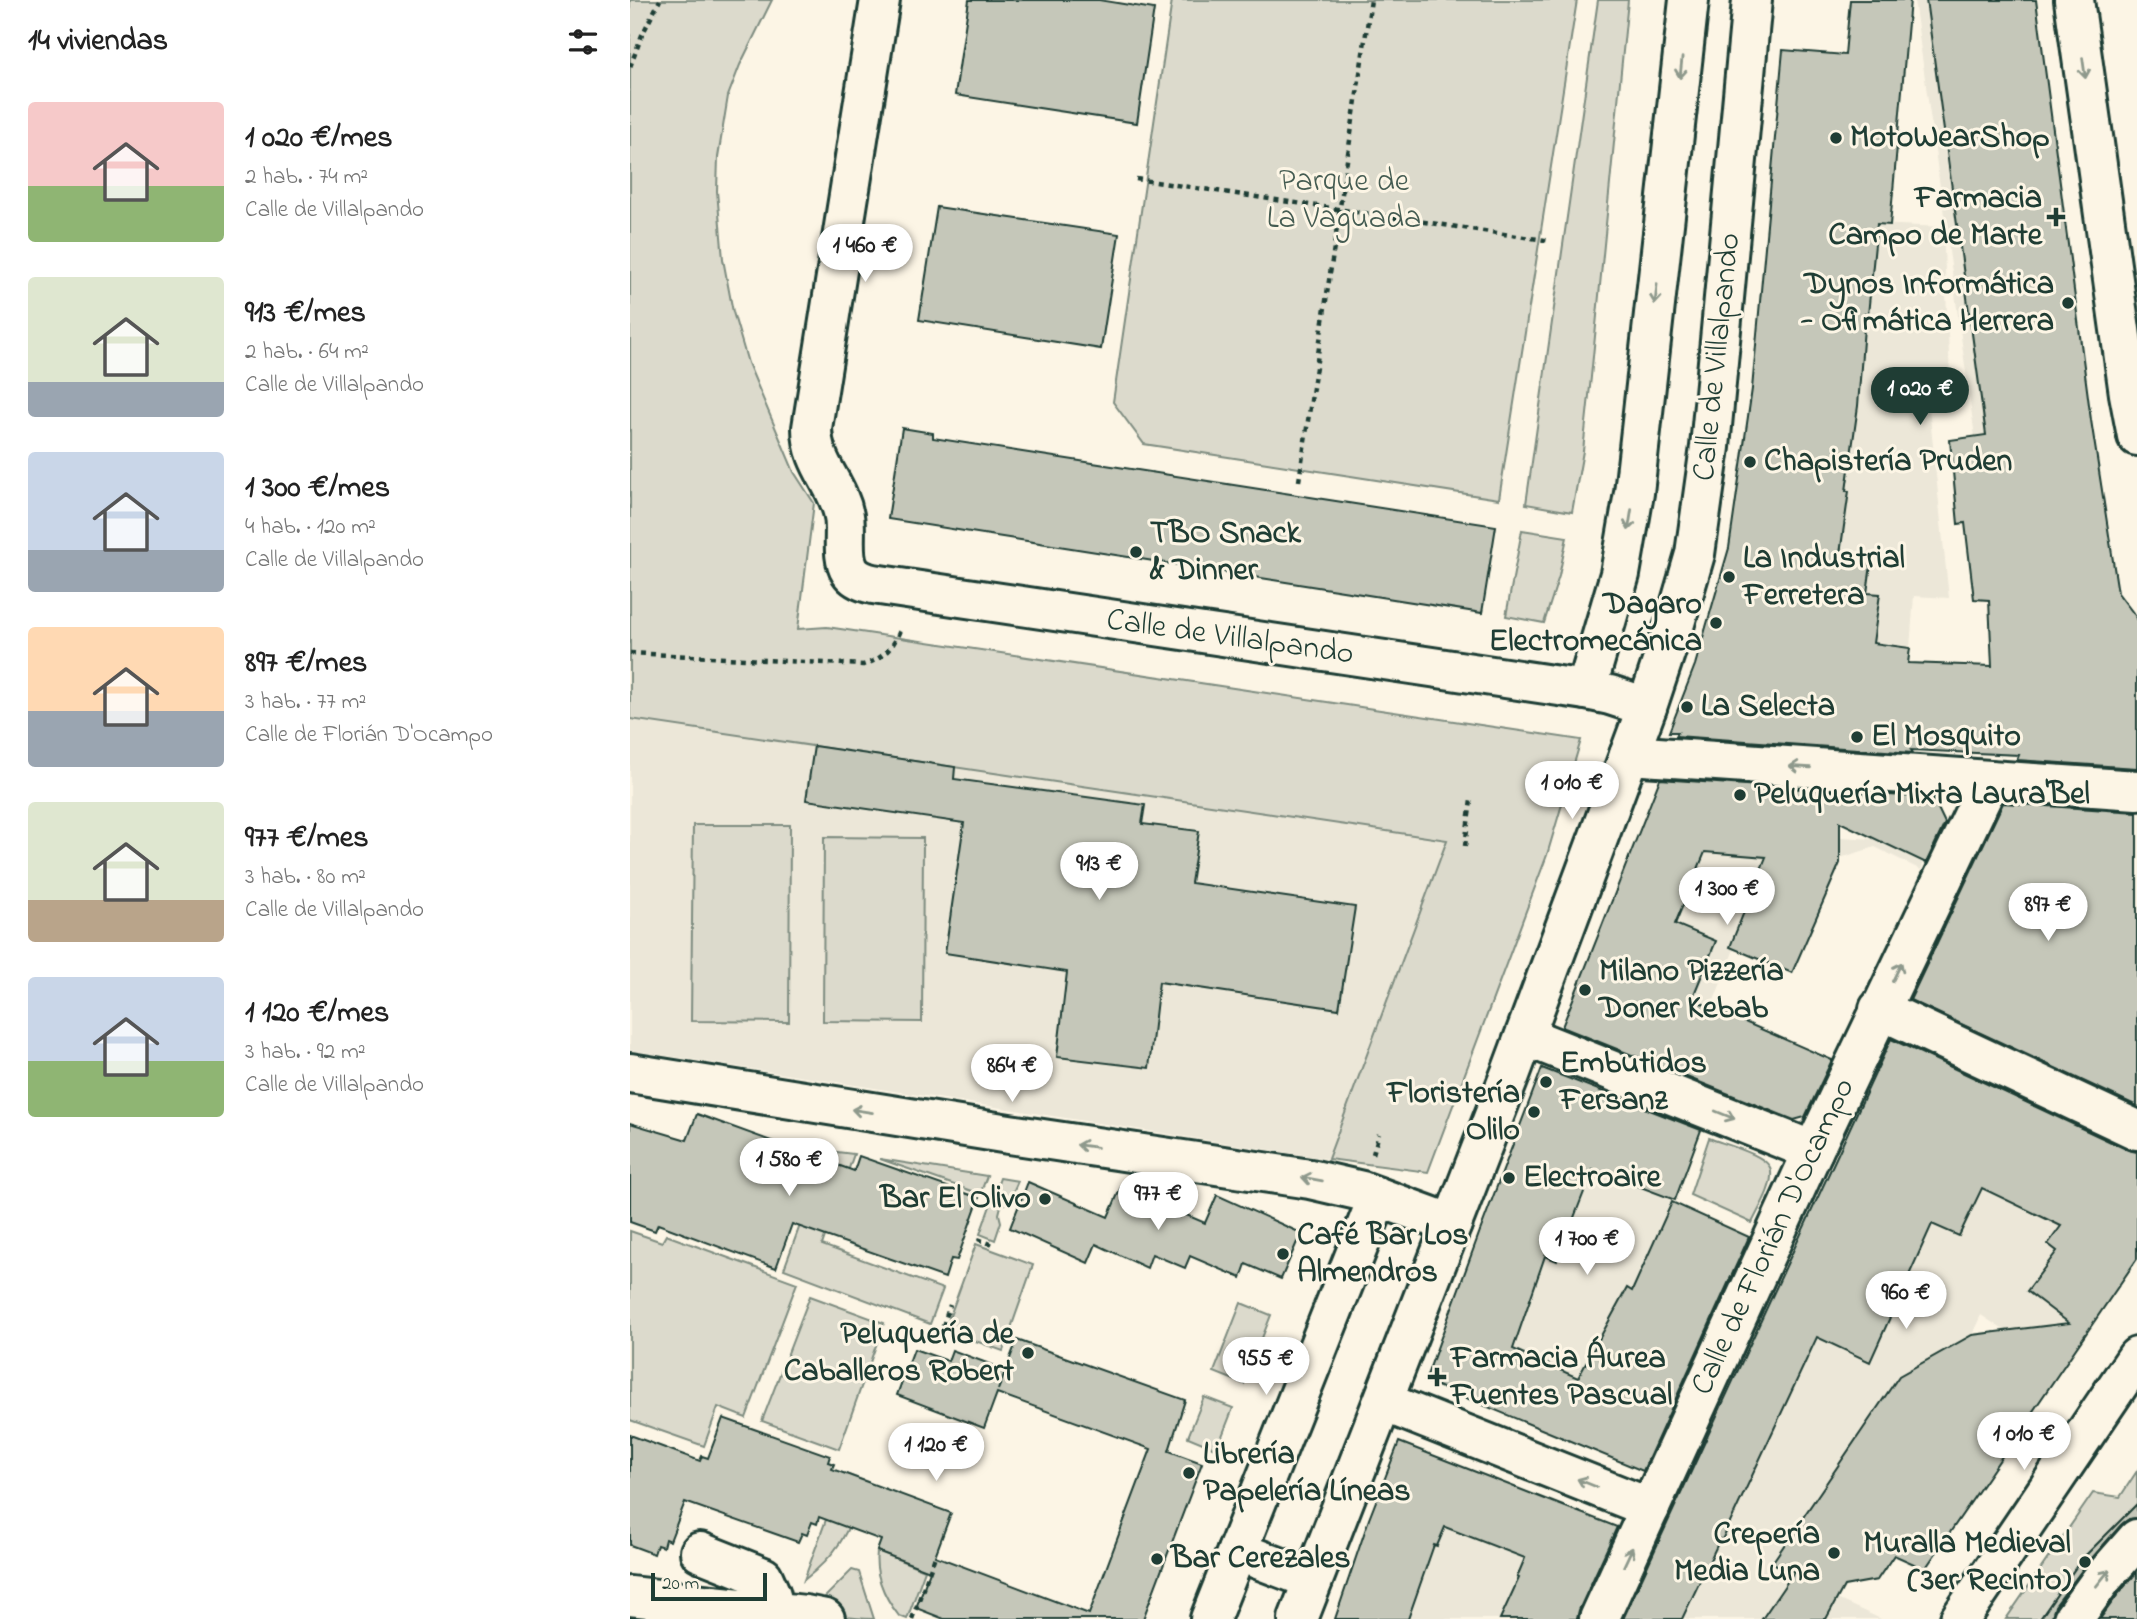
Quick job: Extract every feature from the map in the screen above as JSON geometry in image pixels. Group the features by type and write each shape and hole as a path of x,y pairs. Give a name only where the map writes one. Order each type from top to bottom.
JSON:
{"street":[{"name":"Calle de Villalpando","path":"880,0 812,440 818,462 838,498 844,516 848,569 856,578 873,584 1586,690 1647,707"},
{"path":"1586,690 1620,574 1634,493 1689,0"},
{"name":"Calle de Villalpando","path":"1298,1619 1525,1035 1647,707 1686,586 1702,512 1752,0"},
{"path":"2074,0 2135,421"},
{"path":"1629,755 2137,790"},
{"name":"Calle de Florián D'Ocampo","path":"1599,1619 1812,1151 1990,780"},
{"path":"1879,1009 2137,1130"},
{"path":"1525,1035 1812,1151"},
{"path":"630,1073 1310,1179 1378,1197 1452,1224"},
{"path":"1210,1619 1378,1197"},
{"path":"1960,1619 2137,1357"},
{"path":"1384,1402 1650,1508"},
{"path":"2073,1619 2102,1579 2137,1539"},
{"path":"1237,1551 1313,1580"},
{"path":"699,1552 763,1577 768,1584 773,1616"},
{"path":"630,1596 773,1616 825,1619"}],"path":[{"path":"630,67 642,35 660,0"},
{"path":"1299,481 1371,0"},
{"path":"1136,179 1551,241"},
{"path":"630,653 863,665 884,656 891,649 900,631"},
{"path":"1465,846 1471,800"},
{"path":"978,1239 993,1245"},
{"path":"943,1326 950,1305"},
{"path":"912,1619 935,1556"}],"shaded area":[{"path":"1914,0 1927,0 1986,435 1975,437"},
{"path":"1877,224 1943,227 1951,398 1928,398 1949,598 1914,596 1910,648 1873,643 1880,594 1867,593 1836,561 1860,395 1852,314 1867,315"},
{"path":"630,719 1447,840 1328,1159 630,1050"},
{"path":"1841,837 1890,840 1889,845 1924,862 1921,870 1875,847 1840,858"},
{"path":"1689,848 1766,857 1754,887 1750,908 1708,1016 1688,1007 1716,942 1675,924"},
{"path":"1595,1159 1613,1176 1675,1200 1632,1291 1627,1289 1619,1395 1518,1356 1500,1332 1516,1338 1545,1257 1557,1261"},
{"path":"1982,1188 2027,1209 2065,1221 2048,1243 2067,1258 2049,1262 2027,1291 2068,1322 2005,1331 1981,1315 1972,1335 1900,1376 1769,1568 1881,1619 1683,1617 1726,1526 1729,1526 1817,1337 1870,1362 1932,1224 1959,1236"},
{"path":"1449,1517 1529,1549 1500,1619 1408,1619 1434,1545 1438,1546"}],"green space":[{"path":"630,0 772,0 728,96 718,157 717,191 723,259 733,312 748,363 794,472 814,503 798,629 827,627 1581,740 1547,855 1428,1172 1328,1159 1447,840 630,719"},
{"name":"Parque de La Vaguada","path":"1172,0 1577,0 1499,499 1144,444 1113,402"},
{"path":"1598,0 1628,0 1583,451 1572,512 1526,504"},
{"path":"1522,530 1567,537 1559,576 1544,623 1506,616"},
{"path":"693,825 790,825 789,1022 691,1021"},
{"path":"824,837 923,838 922,1022 823,1021"},
{"path":"1709,1138 1755,1155 1769,1165 1770,1184 1752,1223 1690,1195"},
{"path":"837,1152 854,1154 822,1245 943,1289 930,1324 784,1269 825,1157"},
{"path":"880,1159 987,1176 980,1194"},
{"path":"1000,1178 1018,1181 1009,1201 1001,1206 1001,1222 995,1240 980,1234"},
{"path":"630,1231 662,1242 666,1235 797,1283 746,1418 718,1407 704,1446 630,1420"},
{"path":"976,1244 1033,1265 1003,1351 945,1330"},
{"path":"810,1296 884,1323 839,1449 762,1421"},
{"path":"1241,1303 1271,1315 1244,1384 1214,1372"},
{"path":"1204,1397 1233,1408 1217,1449 1188,1437"},
{"path":"2137,1471 2137,1504 2081,1560 2040,1619 2006,1619 2093,1493 2120,1497"},
{"path":"843,1473 868,1482 850,1525 837,1547 804,1580"},
{"path":"877,1551 925,1570 907,1619 899,1616 885,1594 877,1569"},
{"path":"852,1570 859,1572 874,1619 837,1614 820,1602"}],"building":[{"path":"969,0 1099,0 1154,9 1137,123 955,95"},
{"path":"1850,0 1910,0 1890,225 1877,224 1839,561 1871,565 1867,593 1880,594 1873,643 1910,648 1908,663 1992,666 1989,600 1974,599 1965,523 1958,524 1950,440 1986,435 1926,0 2036,0 2091,420 2118,593 2137,618 2137,768 2017,760 2019,755 1911,750 1913,753 1676,736 1678,732 1669,732 1695,665 1729,548 1752,389 1783,50 1845,55"},
{"path":"937,207 1119,234 1101,349 919,320"},
{"path":"902,428 933,433 933,438 1496,526 1482,613 888,519"},
{"path":"814,746 955,767 954,779 1145,805 1142,824 1199,831 1191,883 1355,907 1339,1009 1159,982 1149,1068 1057,1057 1067,972 945,953 964,823 806,800"},
{"path":"1660,779 1933,798 1945,823 1926,863 1840,822 1840,863 1792,973 1730,947 1766,857 1705,852 1675,924 1716,941 1692,999 1832,1060 1805,1117 1794,1120 1562,1027"},
{"path":"2003,803 2137,812 2137,1106 1910,1000"},
{"path":"1891,1039 2137,1152 2137,1259 1925,1569 1894,1555 1877,1580 1844,1586 1826,1619 1762,1619 1794,1572 1772,1563 1899,1376 1972,1335 2069,1323 2027,1291 2057,1251 2048,1244 2061,1226 1982,1188 1959,1236 1932,1224 1870,1362 1817,1337 1682,1619 1623,1619"},
{"path":"1542,1068 1701,1130 1675,1200 1593,1169 1557,1261 1545,1256 1513,1349 1578,1378 1627,1288 1632,1291 1672,1202 1749,1237 1643,1471 1425,1381"},
{"path":"697,1114 854,1171 859,1156 979,1198 957,1260 951,1259 945,1278 792,1224 776,1268 658,1224 655,1231 630,1222 630,1123 687,1140"},
{"path":"1028,1182 1108,1217 1121,1187 1205,1223 1217,1195 1301,1233 1281,1279 1246,1264 1241,1278 1190,1256 1185,1268 1152,1254 1147,1268 1096,1244 1088,1263 1010,1228"},
{"path":"1017,1340 1185,1400 1169,1451 1202,1463 1143,1619 944,1619 916,1608 930,1571 877,1551 881,1540 819,1517 817,1524 812,1522 807,1535 802,1533 798,1542 685,1502 670,1541 665,1539 663,1547 657,1545 654,1554 630,1545 630,1435 700,1461 702,1456 708,1458 723,1418 830,1456 828,1462 834,1464 832,1469 951,1513 935,1556 1089,1614 1151,1449 997,1393 984,1428 897,1395 914,1349 948,1361 952,1350 1006,1370"},
{"path":"1399,1442 1617,1527 1577,1619 1500,1619 1525,1558 1445,1527 1437,1546 1434,1545 1408,1619 1335,1619"},
{"name":"Muralla Medieval (3er Recinto)","path":"2137,1504 2137,1518 2129,1519 2121,1525 2086,1565 2055,1606 2052,1619 2040,1619 2081,1560"},
{"path":"2137,1572 2137,1619 2100,1619 2119,1593"}],"place":[{"name":"MotoWearShop","path":"1836,138"},
{"name":"Farmacia Campo de Marte","path":"2056,217"},
{"name":"Dynos Informática - Ofimática Herrera","path":"2068,303"},
{"name":"Chapistería Pruden","path":"1750,462"},
{"name":"TBO Snack & Dinner","path":"1136,552"},
{"name":"La Industrial Ferretera","path":"1729,577"},
{"name":"Dagaro Electromecánica","path":"1716,623"},
{"name":"La Selecta","path":"1687,707"},
{"name":"El Mosquito","path":"1857,737"},
{"name":"Peluquería Mixta Laura'Bel","path":"1740,795"},
{"name":"Milano Pizzería Doner Kebab","path":"1585,990"},
{"name":"Embutidos Fersanz","path":"1546,1082"},
{"name":"Floristería Olilo","path":"1534,1112"},
{"name":"Electroaire","path":"1509,1178"},
{"name":"Bar El Olivo","path":"1045,1199"},
{"name":"Café Bar Los Almendros","path":"1283,1254"},
{"name":"Peluquería de Caballeros Robert","path":"1028,1353"},
{"name":"Farmacia Áurea Fuentes Pascual","path":"1437,1377"},
{"name":"Librería Papelería Líneas","path":"1189,1473"},
{"name":"Crepería Media Luna","path":"1834,1553"},
{"name":"Bar Cerezales","path":"1157,1559"},
{"name":"Muralla Medieval (3er Recinto)","path":"2085,1562"}]}
